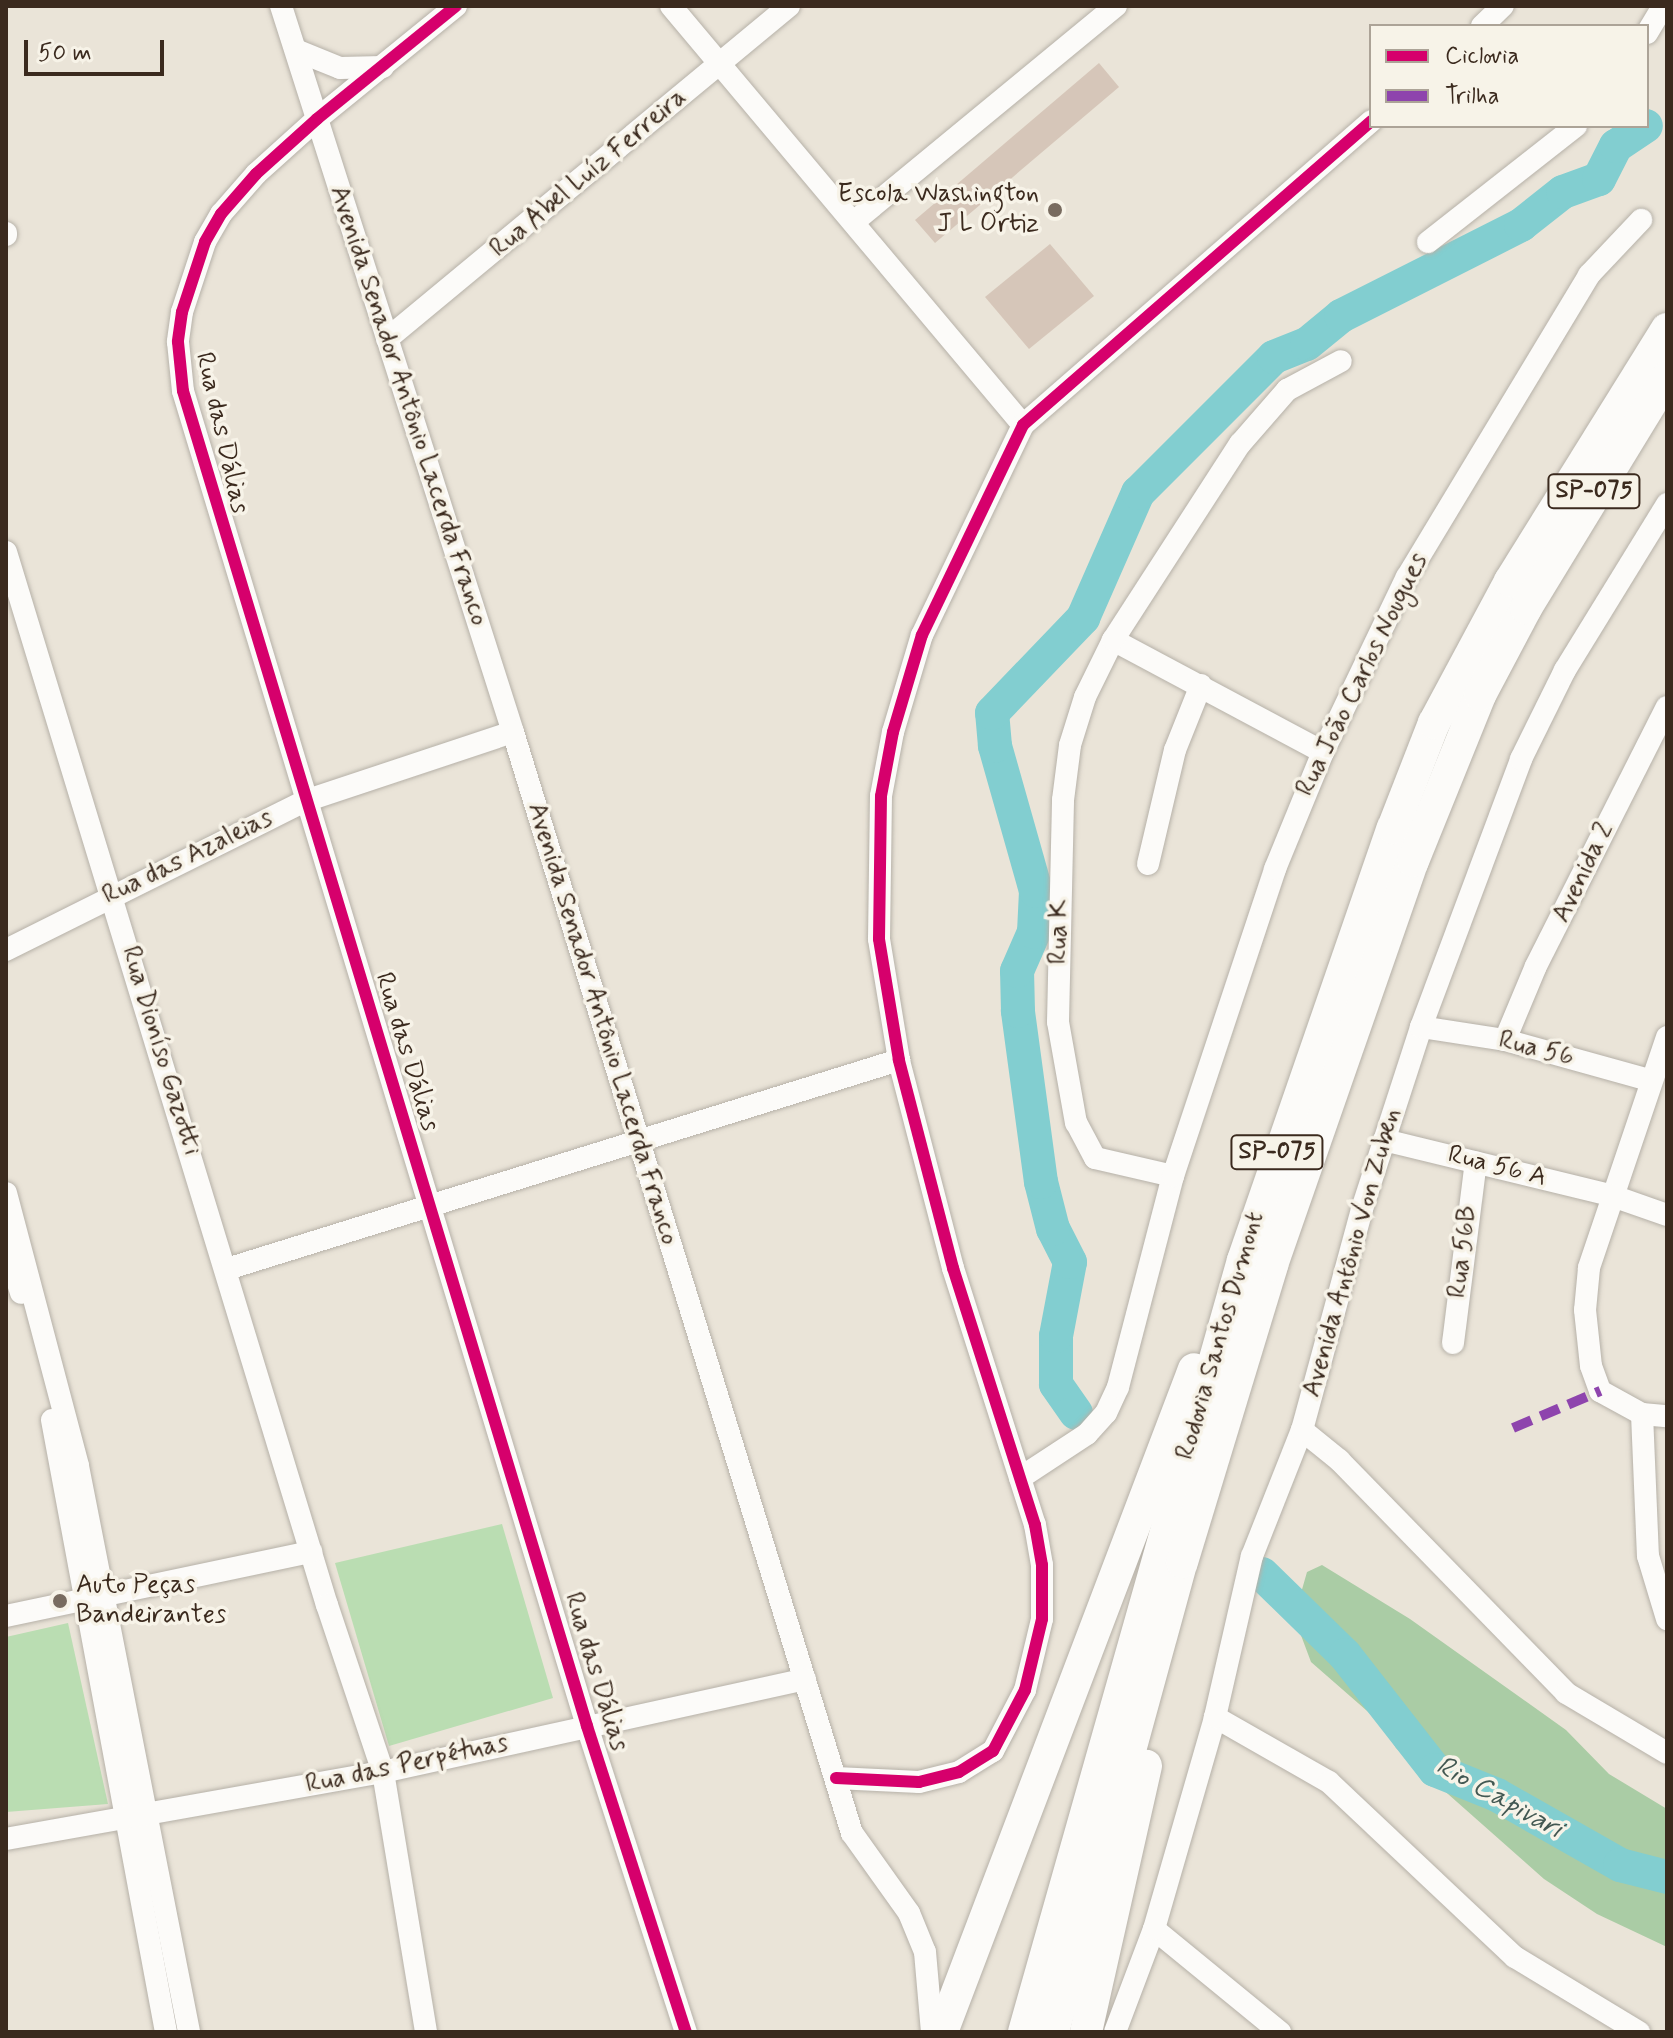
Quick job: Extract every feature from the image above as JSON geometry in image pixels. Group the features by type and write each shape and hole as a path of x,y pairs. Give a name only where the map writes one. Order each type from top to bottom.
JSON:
{"highway":[{"name":"Rodovia Santos Dumont","path":"1024,2032 1243,1260 1281,1140 1434,723 1510,581 1667,329"},
{"name":"Rodovia Santos Dumont","path":"1053,2032 1182,1562 1272,1265 1344,1052 1480,695 1548,566 1667,377"},
{"path":"942,2032 1167,1430 1243,1260"},
{"path":"1086,2032 1163,1700 1182,1562"}],"street":[{"name":"Avenida Senador Antônio Lacerda Franco","path":"281,6 298,51 513,732 852,1833 909,1913 925,1952 932,2032"},
{"name":"Rua das Dálias","path":"456,6 317,119 256,174 221,214 193,271 178,342 201,463 587,1726 686,2032"},
{"path":"671,6 856,220 1023,425"},
{"name":"Rua Abel Luíz Ferreira","path":"387,339 789,6"},
{"path":"856,220 1116,6"},
{"path":"1649,30 1663,6"},
{"path":"298,51 340,68 383,67"},
{"path":"836,1778 919,1782 959,1772 993,1751 1009,1727 1025,1690 1042,1619 1042,1565 1020,1478 953,1268 899,1060 879,939 877,857 893,732 922,635 1023,425 1369,123"},
{"path":"1428,242 1573,128"},
{"name":"Rua João Carlos Nougues","path":"1173,1176 1275,869 1323,752 1407,577 1546,340 1589,275 1641,220"},
{"name":"Rua K","path":"1173,1176 1110,1165 1086,1147 1076,1123 1058,1022 1063,800 1070,745 1085,697 1113,640 1264,413 1287,390 1341,361"},
{"name":"Avenida Antônio Von Zuben","path":"1115,2032 1154,1929 1215,1717 1252,1556 1302,1430 1384,1140 1421,1027 1521,759 1565,670 1667,504"},
{"name":"Rua Dioníso Gazotti","path":"6,552 11,589 111,895 311,1552 383,1772 426,2032"},
{"path":"1113,640 1323,752"},
{"path":"1148,864 1175,750 1201,685"},
{"name":"Avenida 2","path":"1505,1040 1536,966 1667,707"},
{"name":"Rua das Azaleias","path":"6,950 305,801 513,732"},
{"name":"Rua 56","path":"1421,1027 1505,1040 1649,1080"},
{"path":"1667,1037 1610,1195 1589,1268 1587,1344 1600,1391 1642,1414 1667,1416"},
{"path":"227,1269 430,1205 638,1145 899,1060"},
{"name":"Rua 56 A","path":"1384,1140 1610,1195 1667,1215"},
{"name":"Rua 56B","path":"1453,1343 1476,1162"},
{"path":"1020,1478 1087,1434 1106,1413 1118,1387 1173,1176"},
{"path":"6,1193 45,1330 139,1815 189,2032"},
{"path":"6,1245 46,1387 96,1599"},
{"path":"1642,1414 1648,1556 1667,1619"},
{"path":"1302,1430 1339,1460 1566,1693 1666,1751"},
{"path":"6,1616 311,1552"},
{"name":"Rua das Perpétuas","path":"6,1839 383,1772 805,1679"},
{"path":"1215,1717 1329,1782 1515,1957 1639,2032"},
{"path":"139,1815 166,2032"},
{"path":"1154,1929 1280,2032"}],"green space":[{"path":"502,1524 553,1698 389,1746 335,1563"},
{"path":"1322,1565 1410,1619 1566,1730 1609,1774 1667,1809 1667,1947 1597,1914 1544,1879 1396,1748 1382,1724 1311,1662 1299,1630 1299,1600 1307,1572"},
{"path":"68,1623 108,1804 6,1812 6,1637"}],"building":[{"path":"1099,63 1119,87 935,243 915,220"},
{"path":"1050,244 1094,296 1029,349 985,297"}],"waterway":[{"path":"1076,1413 1056,1384 1056,1336 1070,1262 1053,1229 1041,1182 1018,1011 1017,971 1034,932 1036,891 995,746 992,713 1083,618 1138,493 1274,357 1307,344 1341,316 1521,225 1563,192 1599,179 1616,146 1643,128"},
{"name":"Rio Capivari","path":"1262,1574 1345,1655 1435,1770 1497,1795 1620,1865 1667,1877"}],"marked path":[{"path":"1513,1428 1600,1391"}],"cycle path":[{"path":"456,6 317,119 256,174 221,214 205,242 182,312 178,342 183,391 587,1726 686,2032"},
{"path":"836,1778 919,1782 959,1772 993,1751 1025,1690 1042,1619 1042,1565 1035,1525 953,1268 899,1060 879,939 881,796 893,732 922,635 1023,425 1369,123"}],"place":[{"name":"Escola Washington J L Ortiz","path":"1055,210"},
{"name":"Auto Peças Bandeirantes","path":"60,1601"}]}
